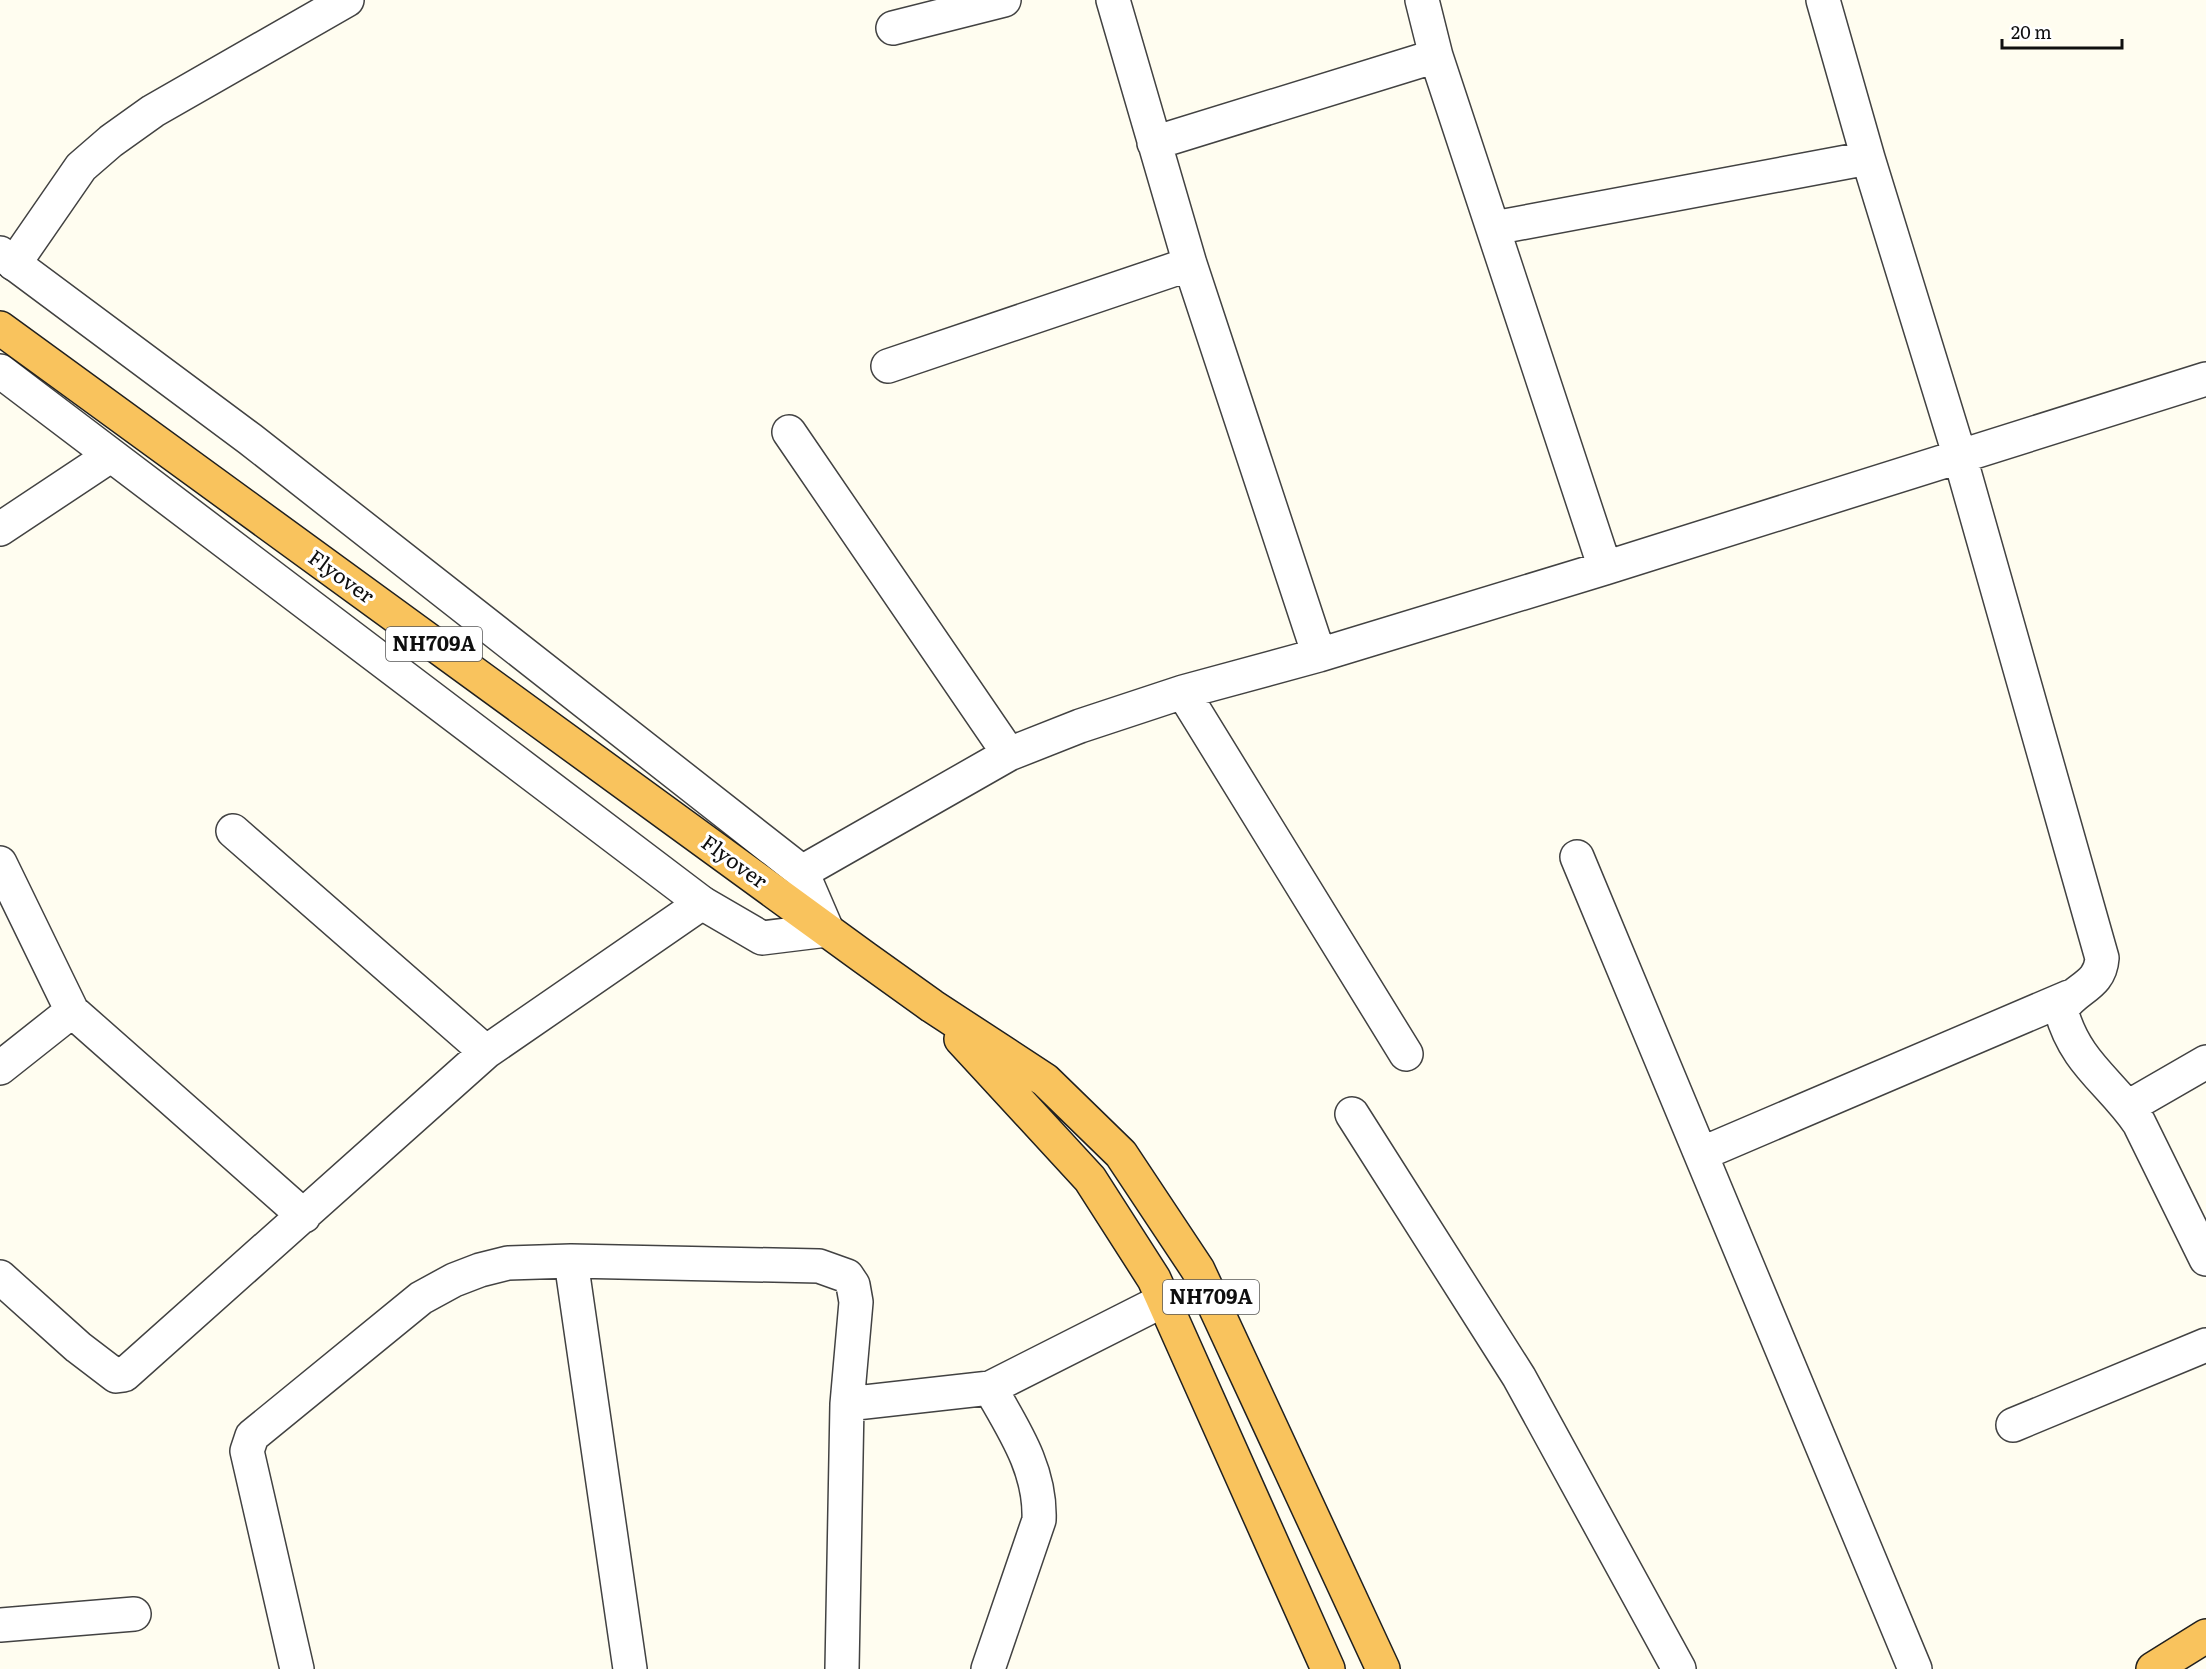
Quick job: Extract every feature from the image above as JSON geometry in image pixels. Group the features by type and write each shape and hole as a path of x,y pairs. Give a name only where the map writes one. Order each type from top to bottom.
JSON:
{"highway":[{"name":"Flyover","path":"0,328 827,930"},
{"name":"NH709A","path":"827,930 932,1006 1045,1080 1121,1154 1198,1270 1383,1669"},
{"name":"NH709A","path":"932,1006 1025,1111 1090,1179 1154,1279 1328,1669"},
{"path":"2153,1669 2206,1636"}],"street":[{"path":"0,371 702,903 762,938 827,930 802,872 250,439 7,259 81,167 111,141 153,111 347,0"},
{"path":"894,28 1004,0"},
{"path":"1113,0 1190,264 1318,655"},
{"path":"1422,0 1436,56 1605,568"},
{"path":"1701,1154 2069,997 2095,980 2101,970 2102,958 1960,457 1868,158 1823,0"},
{"path":"1154,143 1436,56"},
{"path":"1494,228 1868,158"},
{"path":"888,366 1190,264"},
{"path":"802,872 1009,754 1080,726 1183,692 1318,655 1605,568 2206,380"},
{"path":"789,432 1009,754"},
{"path":"0,529 110,456"},
{"path":"1183,692 1406,1054"},
{"path":"233,831 486,1052"},
{"path":"1577,857 1915,1669"},
{"path":"0,863 72,1011 304,1216"},
{"path":"0,1277 13,1305 78,1347 116,1376 124,1375 486,1052 702,903"},
{"path":"2069,997 2061,1010 2074,1046 2128,1107 2139,1123 2206,1259"},
{"path":"0,1068 72,1011"},
{"path":"2128,1107 2206,1062"},
{"path":"1352,1114 1519,1377 1679,1669"},
{"path":"571,1261 630,1669"},
{"path":"297,1669 247,1451 252,1436 412,1305 438,1289 471,1274 508,1263 571,1261 819,1266 840,1272 847,1276 853,1285 856,1302 847,1404 842,1669"},
{"path":"847,1404 990,1388 1164,1300"},
{"path":"2013,1425 2206,1345"},
{"path":"988,1669 1039,1520 1040,1498 1035,1476 1022,1445 990,1388"},
{"path":"0,1625 134,1614"}]}
